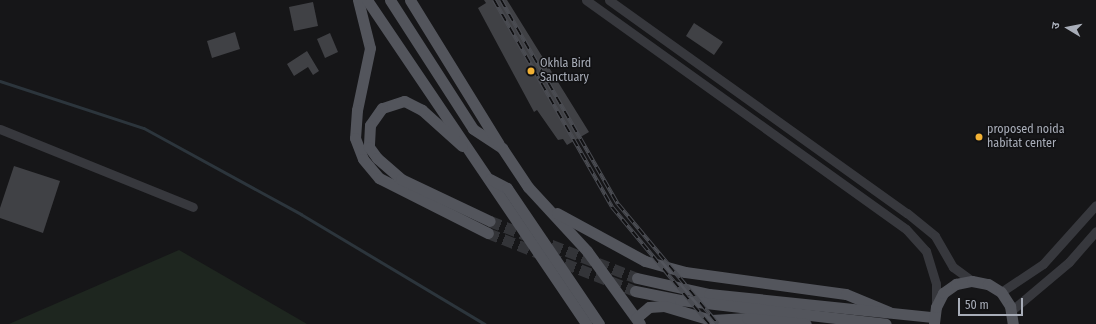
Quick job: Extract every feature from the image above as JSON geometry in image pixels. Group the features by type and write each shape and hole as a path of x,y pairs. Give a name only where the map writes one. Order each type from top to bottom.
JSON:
{"main road":[{"path":"358,0 370,48 356,124 355,138 363,159 379,178 488,233"},
{"path":"367,0 488,177 582,319"},
{"path":"390,0 473,129 502,148"},
{"path":"410,0 502,148 547,208 587,251 638,321 650,307 664,306 693,316 711,320 746,318 806,324"},
{"path":"473,155 422,110 404,101 382,108 370,125 369,147 377,158 401,179 490,221"},
{"path":"488,177 507,188 599,324"},
{"path":"547,208 645,260 685,272 846,294 889,312"},
{"path":"637,278 709,294 934,316 943,293 956,284 972,281 988,284 1001,292 1011,311 1013,324"},
{"path":"635,290 680,300 886,324"}],"street":[{"path":"586,0 906,229 926,252 936,284 934,316"},
{"path":"609,0 907,213 935,236 953,267 972,281"},
{"path":"0,129 62,151 166,197 193,207"},
{"path":"1001,292 1042,264 1096,205"},
{"path":"1011,311 1069,262 1096,231"},
{"path":"693,316 704,324"}],"shaded area":[{"path":"179,250 307,324 9,324"}],"building":[{"name":"Okhla Bird Sanctuary","path":"484,0 507,0 589,132 567,145 563,139 558,140 537,110 534,112 478,8 486,3"},
{"path":"313,2 318,26 294,31 289,7"},
{"path":"694,23 723,42 714,55 686,36"},
{"path":"235,32 240,49 212,58 207,41"},
{"path":"330,33 338,52 325,58 317,39"},
{"path":"307,51 319,71 313,75 308,67 294,76 287,64"},
{"path":"14,166 60,181 43,233 0,218 0,208"}],"waterway":[{"path":"0,81 144,128 301,214 485,324"}],"tunnel":[{"path":"490,221 637,278"},
{"path":"488,233 635,291"}],"railway":[{"path":"494,0 612,207 709,324"},
{"path":"501,0 618,204 718,324"}],"place":[{"name":"Okhla Bird Sanctuary","path":"531,71"},
{"name":"proposed noida habitat center","path":"979,137"}]}
